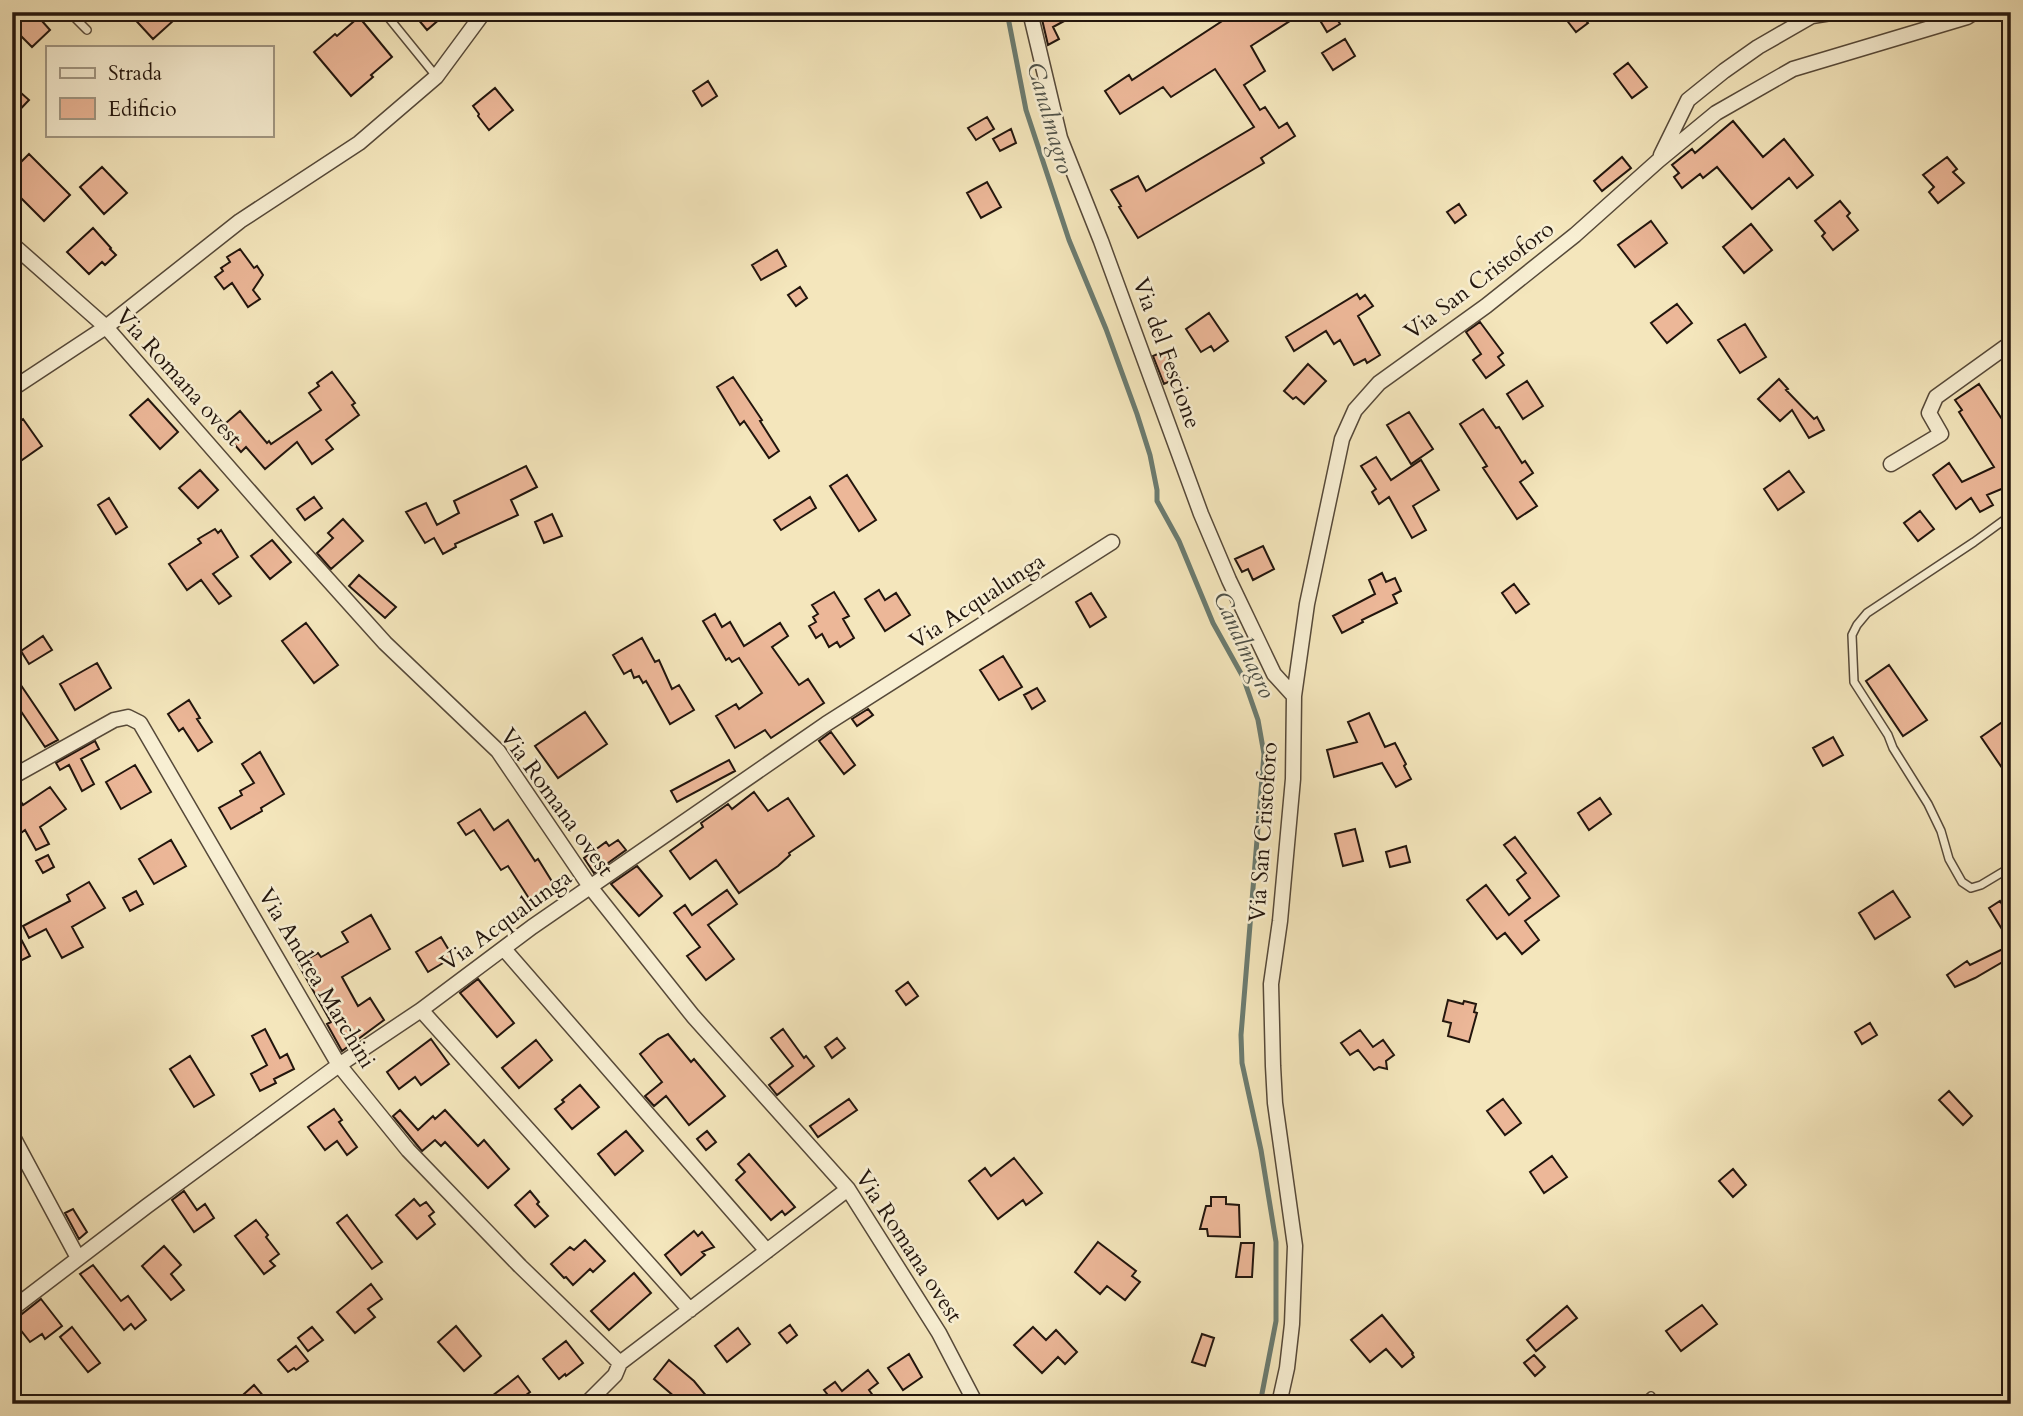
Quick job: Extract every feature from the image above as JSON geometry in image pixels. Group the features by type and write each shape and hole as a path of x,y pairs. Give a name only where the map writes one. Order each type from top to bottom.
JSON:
{"street":[{"path":"12,389 106,327 240,221 359,144 436,76 484,12"},
{"name":"Via del Fescione","path":"1030,12 1060,138 1101,241 1201,514 1274,674 1294,696"},
{"path":"1660,160 1688,100 1758,47 1812,16 1837,12"},
{"name":"Via San Cristoforo","path":"1279,1404 1292,1324 1295,1246 1275,1103 1272,984 1293,779 1294,696 1307,604 1342,439 1355,410 1379,383 1486,306 1716,113 1793,69 1975,12"},
{"name":"Via Romana ovest","path":"12,244 106,327 386,643 498,751 591,888 693,1016 848,1189 939,1333 976,1404"},
{"path":"1891,464 1941,434 1929,413 1936,397 2011,342"},
{"name":"Via Acqualunga","path":"12,1310 147,1206 532,927 826,724 1112,542"},
{"name":"Via Andrea Marchini","path":"12,776 114,720 128,717 140,723 339,1065 408,1150 520,1266 620,1363"},
{"path":"504,949 767,1251"},
{"path":"421,1010 690,1310"},
{"path":"12,1135 78,1258"},
{"path":"586,1404 615,1375 620,1363 848,1189"}],"lane":[{"path":"69,12 86,30"},
{"path":"384,12 436,76"},
{"path":"2011,515 1867,613 1852,635 1854,682 1928,804 1962,882 1970,888 1981,885 2011,867"},
{"path":"1642,1404 1651,1396"}],"building":[{"path":"12,12 34,12 50,30 32,47 12,27"},
{"path":"128,12 165,12 173,21 153,39"},
{"path":"412,12 448,12 427,30"},
{"path":"1047,12 1081,12 1053,27 1059,39 1048,45 1041,15"},
{"path":"1236,12 1304,12 1251,46 1265,71 1244,85 1260,110 1265,107 1279,128 1287,123 1295,136 1261,158 1264,163 1138,238 1111,190 1138,176 1146,191 1254,127 1215,69 1171,97 1163,87 1120,114 1105,91 1129,75 1132,80"},
{"path":"1315,12 1333,12 1340,24 1327,32"},
{"path":"1572,12 1579,12 1588,23 1576,32 1565,18"},
{"path":"359,17 392,57 351,96 314,52"},
{"path":"1345,39 1355,56 1333,70 1322,53"},
{"path":"1628,63 1647,87 1632,98 1614,74"},
{"path":"708,81 717,96 702,106 693,91"},
{"path":"12,85 29,100 12,118"},
{"path":"495,88 513,110 489,130 473,106"},
{"path":"987,117 994,129 976,140 968,128"},
{"path":"1733,121 1763,157 1784,139 1813,175 1797,188 1789,178 1752,209 1717,167 1703,178 1700,174 1682,188 1674,177 1679,173 1672,165 1692,149 1695,153"},
{"path":"1011,129 1016,143 1000,151 993,139"},
{"path":"29,154 70,195 44,221 12,189 12,171"},
{"path":"1622,157 1631,168 1602,191 1594,181"},
{"path":"1947,157 1957,169 1953,172 1964,183 1938,203 1929,192 1934,187 1923,175"},
{"path":"102,167 127,193 104,214 80,187"},
{"path":"987,182 1001,207 981,218 967,193"},
{"path":"1840,201 1850,213 1847,216 1858,230 1833,250 1822,236 1825,233 1815,221"},
{"path":"1459,204 1466,215 1455,223 1447,212"},
{"path":"1651,221 1667,243 1635,267 1618,245"},
{"path":"1751,224 1772,250 1744,273 1723,247"},
{"path":"93,228 116,255 105,265 102,262 89,274 67,252"},
{"path":"240,249 254,268 257,266 263,275 253,290 260,299 248,307 232,283 224,289 215,277 223,271 221,268 230,262 227,257"},
{"path":"777,250 786,266 761,280 752,265"},
{"path":"800,287 807,298 796,306 788,295"},
{"path":"1357,294 1360,299 1365,295 1373,306 1358,316 1380,355 1367,363 1365,359 1354,365 1340,340 1334,344 1326,331 1294,351 1286,337"},
{"path":"1677,304 1692,323 1667,343 1651,323"},
{"path":"1209,313 1228,341 1214,351 1211,346 1201,352 1186,329"},
{"path":"1480,322 1503,353 1498,357 1504,365 1486,378 1473,360 1481,354 1466,332"},
{"path":"1745,324 1766,357 1740,373 1718,340"},
{"path":"1166,350 1179,377 1164,384 1153,356"},
{"path":"1308,364 1326,381 1304,404 1284,391"},
{"path":"332,372 355,403 352,405 359,415 326,440 333,449 312,464 297,442 265,469 246,447 241,452 220,428 240,411 267,443 269,441 271,444 321,410 309,393"},
{"path":"733,377 779,451 769,458 744,421 740,425 717,387"},
{"path":"1779,379 1814,419 1817,417 1824,430 1809,438 1792,410 1780,421 1758,399"},
{"path":"1527,381 1543,406 1523,419 1507,394"},
{"path":"1979,384 2011,433 2011,485 1987,495 1993,505 1980,512 1971,498 1956,509 1933,475 1949,463 1962,482 1994,467 1959,412 1962,410 1955,400"},
{"path":"148,399 178,432 160,449 130,415"},
{"path":"1483,409 1496,428 1499,427 1522,463 1525,461 1533,473 1520,482 1537,506 1517,519 1483,468 1487,466 1460,424"},
{"path":"1409,412 1433,449 1411,464 1387,425"},
{"path":"23,419 42,446 12,467 12,426"},
{"path":"1376,457 1391,480 1421,460 1439,490 1413,506 1426,530 1412,538 1389,497 1379,504 1372,492 1376,489 1361,466"},
{"path":"526,466 537,487 511,500 518,515 455,544 456,547 443,554 434,538 425,543 406,512 426,503 437,525 459,513 454,501"},
{"path":"200,470 218,490 198,508 179,488"},
{"path":"1789,471 1804,492 1778,510 1764,489"},
{"path":"847,475 876,520 859,531 830,486"},
{"path":"314,497 322,508 305,520 297,509"},
{"path":"810,497 816,508 781,530 774,520"},
{"path":"109,498 127,527 116,534 98,505"},
{"path":"1920,511 1934,529 1918,541 1904,523"},
{"path":"552,514 562,536 544,543 535,522"},
{"path":"343,519 363,541 331,569 317,553 333,538 328,533"},
{"path":"215,529 218,533 221,530 238,557 213,574 231,596 219,604 201,580 187,590 169,564 201,543 198,539"},
{"path":"272,540 291,562 270,579 251,556"},
{"path":"1263,546 1274,569 1253,580 1248,569 1242,572 1235,559"},
{"path":"1382,573 1386,582 1395,578 1401,591 1393,595 1397,603 1342,633 1333,616 1375,594 1369,580"},
{"path":"359,575 396,607 385,618 349,586"},
{"path":"1514,584 1529,604 1516,613 1502,593"},
{"path":"879,590 885,600 896,593 910,615 885,631 865,599"},
{"path":"834,592 849,616 843,619 854,638 840,647 837,642 829,647 822,634 816,638 809,626 816,622 813,617 818,614 812,605"},
{"path":"1091,593 1106,617 1090,627 1076,602"},
{"path":"715,614 722,627 730,622 744,646 780,623 788,636 772,647 799,685 808,679 824,703 771,738 765,730 735,748 716,716 736,704 739,709 762,693 739,658 732,662 729,658 726,660 703,621"},
{"path":"306,623 338,665 314,683 282,641"},
{"path":"43,636 52,650 29,664 21,651"},
{"path":"642,638 655,662 659,660 672,689 679,685 694,710 670,724 646,681 643,683 639,676 634,678 631,670 624,674 613,655"},
{"path":"1003,656 1022,687 999,700 980,670"},
{"path":"97,663 111,688 75,710 60,684"},
{"path":"1889,665 1927,720 1903,736 1866,681"},
{"path":"12,672 58,740 45,747 12,698"},
{"path":"1037,688 1045,701 1032,709 1024,695"},
{"path":"189,700 200,718 197,719 212,742 198,751 183,728 179,731 168,714"},
{"path":"868,709 873,715 857,726 852,719"},
{"path":"585,712 607,744 558,778 535,746"},
{"path":"1369,713 1385,747 1395,743 1406,764 1404,766 1411,779 1396,787 1382,763 1334,777 1327,750 1357,742 1348,722"},
{"path":"2011,716 2011,781 1981,737"},
{"path":"831,732 855,765 844,774 819,741"},
{"path":"1833,737 1843,755 1823,766 1813,748"},
{"path":"95,741 99,749 81,759 94,784 82,791 69,765 60,770 56,763"},
{"path":"260,752 284,794 231,829 219,808 242,795 240,791 254,783 242,764"},
{"path":"729,760 735,771 677,802 671,791"},
{"path":"135,765 151,792 121,809 106,782"},
{"path":"12,787 23,805 50,787 66,809 40,827 49,844 36,850 25,830 21,833 12,816"},
{"path":"754,792 768,811 788,798 814,836 789,853 778,866 739,893 716,860 690,879 670,851 703,827 701,823 728,804 732,809"},
{"path":"1600,798 1611,814 1589,830 1578,813"},
{"path":"480,809 494,830 508,820 556,888 532,903 508,866 501,870 474,830 466,835 458,823"},
{"path":"1355,829 1363,861 1343,866 1335,834"},
{"path":"1515,837 1559,896 1525,921 1539,940 1522,954 1505,933 1497,939 1467,900 1486,885 1509,915 1530,898 1517,880 1526,873 1504,845"},
{"path":"171,840 186,866 154,884 139,859"},
{"path":"618,840 626,850 594,873 584,858 606,842 609,846"},
{"path":"1406,846 1410,862 1390,867 1386,852"},
{"path":"48,855 54,867 43,873 36,861"},
{"path":"637,866 662,896 639,916 611,884"},
{"path":"89,882 105,908 72,927 83,947 62,958 46,929 29,938 23,926 70,901 67,895"},
{"path":"727,890 737,904 708,925 734,959 706,980 687,956 700,947 674,913 685,905 692,915"},
{"path":"136,891 143,904 130,911 123,898"},
{"path":"1893,891 1910,917 1875,939 1859,913"},
{"path":"2000,901 2011,919 2011,944 1989,908"},
{"path":"371,915 390,949 342,977 358,1006 370,998 384,1020 342,1051 327,1024 331,1022 298,964 318,953 321,957 348,942 342,932"},
{"path":"12,922 30,956 12,965"},
{"path":"441,937 453,957 428,972 416,952"},
{"path":"2009,946 2011,957 1975,978 1955,987 1947,975 1967,961 1970,965"},
{"path":"478,979 514,1023 497,1037 460,993"},
{"path":"908,982 918,996 906,1005 896,991"},
{"path":"1448,1000 1476,1004 1474,1012 1477,1013 1469,1042 1448,1036 1451,1023 1443,1021"},
{"path":"1870,1023 1877,1035 1862,1044 1855,1032"},
{"path":"265,1029 280,1058 287,1054 294,1069 274,1079 276,1083 260,1091 251,1074 267,1065 252,1036"},
{"path":"783,1029 804,1058 806,1056 814,1066 777,1095 769,1085 793,1066 771,1038"},
{"path":"1360,1030 1373,1047 1383,1040 1394,1055 1386,1061 1387,1069 1379,1067 1374,1070 1358,1050 1350,1055 1341,1043"},
{"path":"668,1034 691,1062 694,1059 725,1096 689,1125 666,1096 654,1106 645,1096 662,1082 640,1054"},
{"path":"837,1038 845,1048 832,1058 825,1047"},
{"path":"431,1039 449,1064 421,1085 415,1077 399,1089 387,1072"},
{"path":"536,1040 552,1060 519,1088 502,1068"},
{"path":"190,1056 214,1095 194,1107 170,1069"},
{"path":"580,1085 599,1107 572,1129 555,1109"},
{"path":"1949,1091 1972,1116 1963,1125 1939,1100"},
{"path":"849,1099 857,1110 818,1137 810,1126"},
{"path":"1503,1099 1521,1123 1505,1135 1487,1111"},
{"path":"334,1109 342,1120 339,1122 357,1147 347,1155 337,1141 325,1150 308,1127"},
{"path":"400,1110 418,1130 433,1116 435,1119 445,1110 478,1146 484,1140 509,1169 488,1188 445,1142 441,1146 435,1140 422,1151 393,1116"},
{"path":"626,1131 643,1151 615,1175 598,1154"},
{"path":"707,1131 716,1142 706,1150 697,1139"},
{"path":"749,1154 795,1207 785,1215 782,1211 771,1220 736,1180 745,1172 738,1164"},
{"path":"1552,1156 1567,1177 1544,1193 1530,1172"},
{"path":"1014,1158 1042,1193 1026,1205 1023,1200 998,1219 969,1181 985,1168 991,1176"},
{"path":"1733,1169 1746,1185 1733,1197 1719,1181"},
{"path":"184,1191 197,1210 205,1204 214,1218 194,1232 172,1200"},
{"path":"530,1191 548,1216 535,1227 515,1205"},
{"path":"1211,1197 1226,1197 1226,1204 1239,1205 1240,1237 1208,1236 1207,1229 1200,1229 1206,1206 1211,1206"},
{"path":"414,1199 420,1206 426,1202 434,1212 429,1216 435,1224 417,1239 396,1215"},
{"path":"73,1209 87,1232 79,1239 65,1213"},
{"path":"347,1215 382,1262 372,1269 337,1223"},
{"path":"256,1220 279,1254 270,1261 275,1266 264,1274 235,1236"},
{"path":"694,1231 698,1236 702,1232 714,1247 702,1252 705,1255 681,1275 665,1255"},
{"path":"585,1240 605,1261 593,1272 590,1269 573,1285 551,1264 570,1247 574,1250"},
{"path":"1098,1242 1136,1271 1132,1276 1140,1282 1125,1300 1107,1286 1100,1294 1075,1272"},
{"path":"1241,1243 1254,1243 1252,1277 1236,1277"},
{"path":"164,1246 181,1265 171,1274 184,1290 171,1300 142,1266"},
{"path":"93,1265 121,1301 128,1296 146,1320 135,1329 131,1324 124,1330 80,1274"},
{"path":"634,1273 651,1293 609,1330 591,1311"},
{"path":"371,1284 382,1299 368,1309 375,1317 355,1333 337,1312"},
{"path":"41,1299 62,1326 45,1339 42,1334 30,1342 12,1319"},
{"path":"1702,1305 1717,1324 1681,1351 1666,1331"},
{"path":"1567,1306 1577,1318 1536,1351 1527,1340"},
{"path":"1382,1315 1413,1353 1414,1357 1402,1367 1386,1349 1370,1362 1351,1340"},
{"path":"790,1325 797,1335 787,1343 779,1333"},
{"path":"456,1326 481,1356 464,1371 438,1342"},
{"path":"72,1327 100,1363 88,1372 60,1337"},
{"path":"312,1327 323,1340 308,1351 298,1338"},
{"path":"1033,1327 1046,1340 1056,1330 1077,1352 1065,1364 1058,1357 1042,1373 1014,1345"},
{"path":"738,1328 750,1344 727,1362 715,1346"},
{"path":"1202,1334 1214,1338 1205,1366 1192,1362"},
{"path":"566,1341 583,1363 559,1379 543,1359"},
{"path":"296,1346 308,1361 296,1370 294,1368 288,1372 278,1360"},
{"path":"909,1354 922,1377 903,1390 888,1368"},
{"path":"1534,1355 1545,1367 1535,1376 1524,1363"},
{"path":"669,1360 694,1381 713,1404 683,1404 654,1379"},
{"path":"868,1370 878,1383 869,1390 879,1404 825,1404 831,1399 824,1390 835,1382 842,1391"},
{"path":"518,1376 530,1392 514,1404 498,1404 492,1396"},
{"path":"254,1385 270,1404 233,1404"}],"waterway":[{"name":"Canalmagro","path":"1007,12 1026,110 1069,240 1137,414 1150,455 1157,501 1179,541 1213,623 1243,677 1258,720 1264,754 1241,1035 1242,1063 1261,1150 1276,1242 1276,1321 1260,1404"}]}
